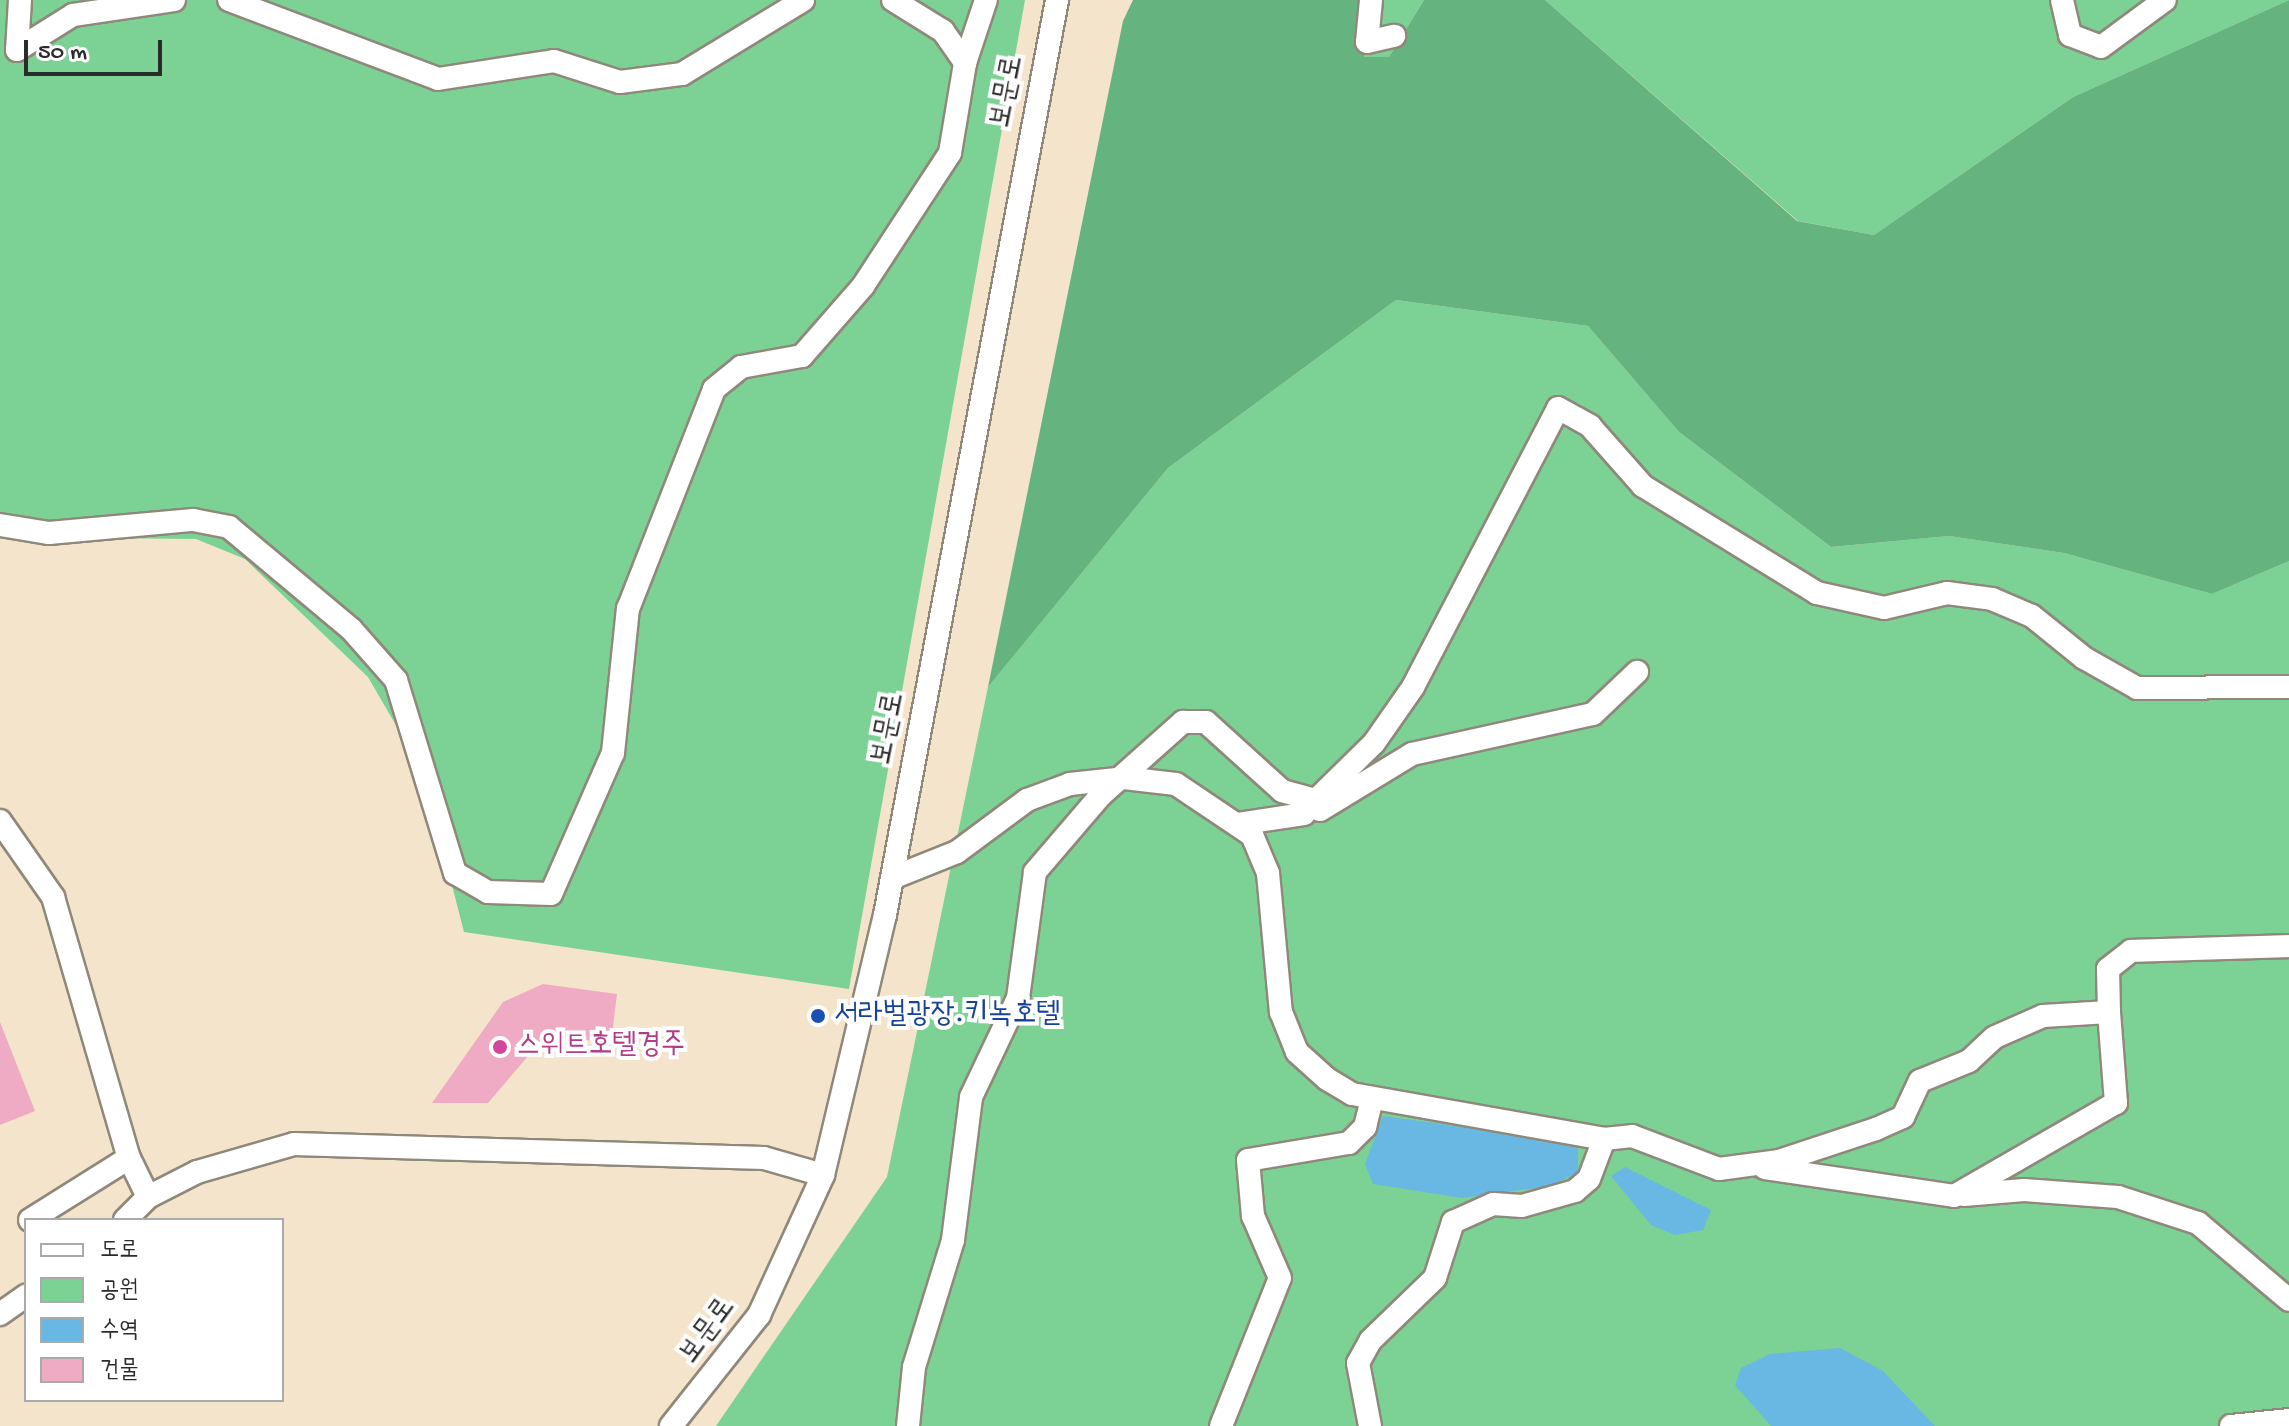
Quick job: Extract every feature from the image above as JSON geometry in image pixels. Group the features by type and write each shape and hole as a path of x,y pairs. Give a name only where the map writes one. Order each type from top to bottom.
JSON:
{"street":[{"path":"8,49 20,0"},
{"path":"8,49 75,8 174,0"},
{"path":"229,0 438,79 554,61 620,82 682,74 803,0"},
{"path":"893,0 943,31 965,63"},
{"path":"0,525 49,533 193,520 229,527 351,629 396,680 455,873 488,892 551,894 613,753 628,609 714,389 741,367 802,356 863,286 950,153 965,63 986,0"},
{"name":"보문로","path":"671,1426 759,1315 823,1175 892,878 1057,0"},
{"path":"1371,0 1367,42 1394,36"},
{"path":"2062,0 2070,35 2101,47 2165,0"},
{"path":"1245,830 1304,814 1374,743 1413,687 1558,408 1590,426 1643,486 1817,593 1884,608 1947,593 1992,599 2032,616 2084,658 2137,688 2289,687"},
{"path":"1245,830 1301,823 1412,754 1593,714 1637,672"},
{"path":"908,1426 914,1367 953,1240 971,1097 1018,998 1035,872 1124,778 1183,722 1206,722 1282,791 1316,800"},
{"path":"892,878 957,852 1027,800 1124,778 1176,784 1245,830 1268,873 1281,1012 1297,1052 1352,1094 1604,1139 1632,1136 1719,1169 1756,1166 1954,1196 2024,1190 2118,1197 2198,1223 2289,1300"},
{"path":"0,821 53,897 129,1158 148,1197"},
{"path":"1954,1196 2116,1103 2108,969 2131,951 2289,946"},
{"path":"1756,1166 1903,1117 1920,1081 2043,1016 2109,1012"},
{"path":"1221,1426 1280,1278 1253,1216 1248,1160 1349,1143 1365,1127 1372,1098"},
{"path":"1370,1426 1358,1363 1371,1340 1435,1278 1453,1222 1493,1204 1522,1206 1575,1191 1589,1179 1604,1139"},
{"path":"127,1218 148,1197 218,1163 294,1144 764,1158 823,1175"},
{"path":"33,1218 129,1158"},
{"path":"0,1314 24,1297"},
{"path":"2231,1426 2289,1420"}],"green space":[{"path":"0,0 1025,0 849,989 464,932 423,772 368,677 245,559 196,539 0,537"},
{"path":"1133,0 1364,0 1364,57 1389,57 1424,0 1545,0 1797,221 1874,235 2073,97 2289,0 2289,561 2212,594 2064,553 1949,536 1831,547 1679,432 1588,326 1396,300 1168,468 988,687 1123,21"},
{"path":"1364,0 1424,0 1389,57 1364,57"},
{"path":"1545,0 2289,0 2073,97 1874,235 1798,221"},
{"path":"1396,300 1588,326 1679,432 1831,547 1949,536 2064,553 2212,594 2289,561 2289,1426 716,1426 887,1177 988,687 1168,468"}],"water":[{"path":"1383,1116 1578,1143 1578,1172 1551,1186 1462,1198 1373,1184 1365,1164"},
{"path":"1625,1167 1711,1210 1703,1230 1675,1235 1651,1225 1611,1176"},
{"path":"1840,1348 1883,1371 1935,1426 1771,1426 1735,1385 1741,1368 1770,1354"}],"building":[{"name":"스위트호텔경주","path":"543,984 617,994 611,1043 546,1035 488,1103 432,1103 503,1002"},
{"path":"0,1022 35,1111 0,1125"}],"place":[{"name":"서라벌광장.키녹호텔","path":"818,1016"},
{"name":"스위트호텔경주","path":"500,1047"}]}
